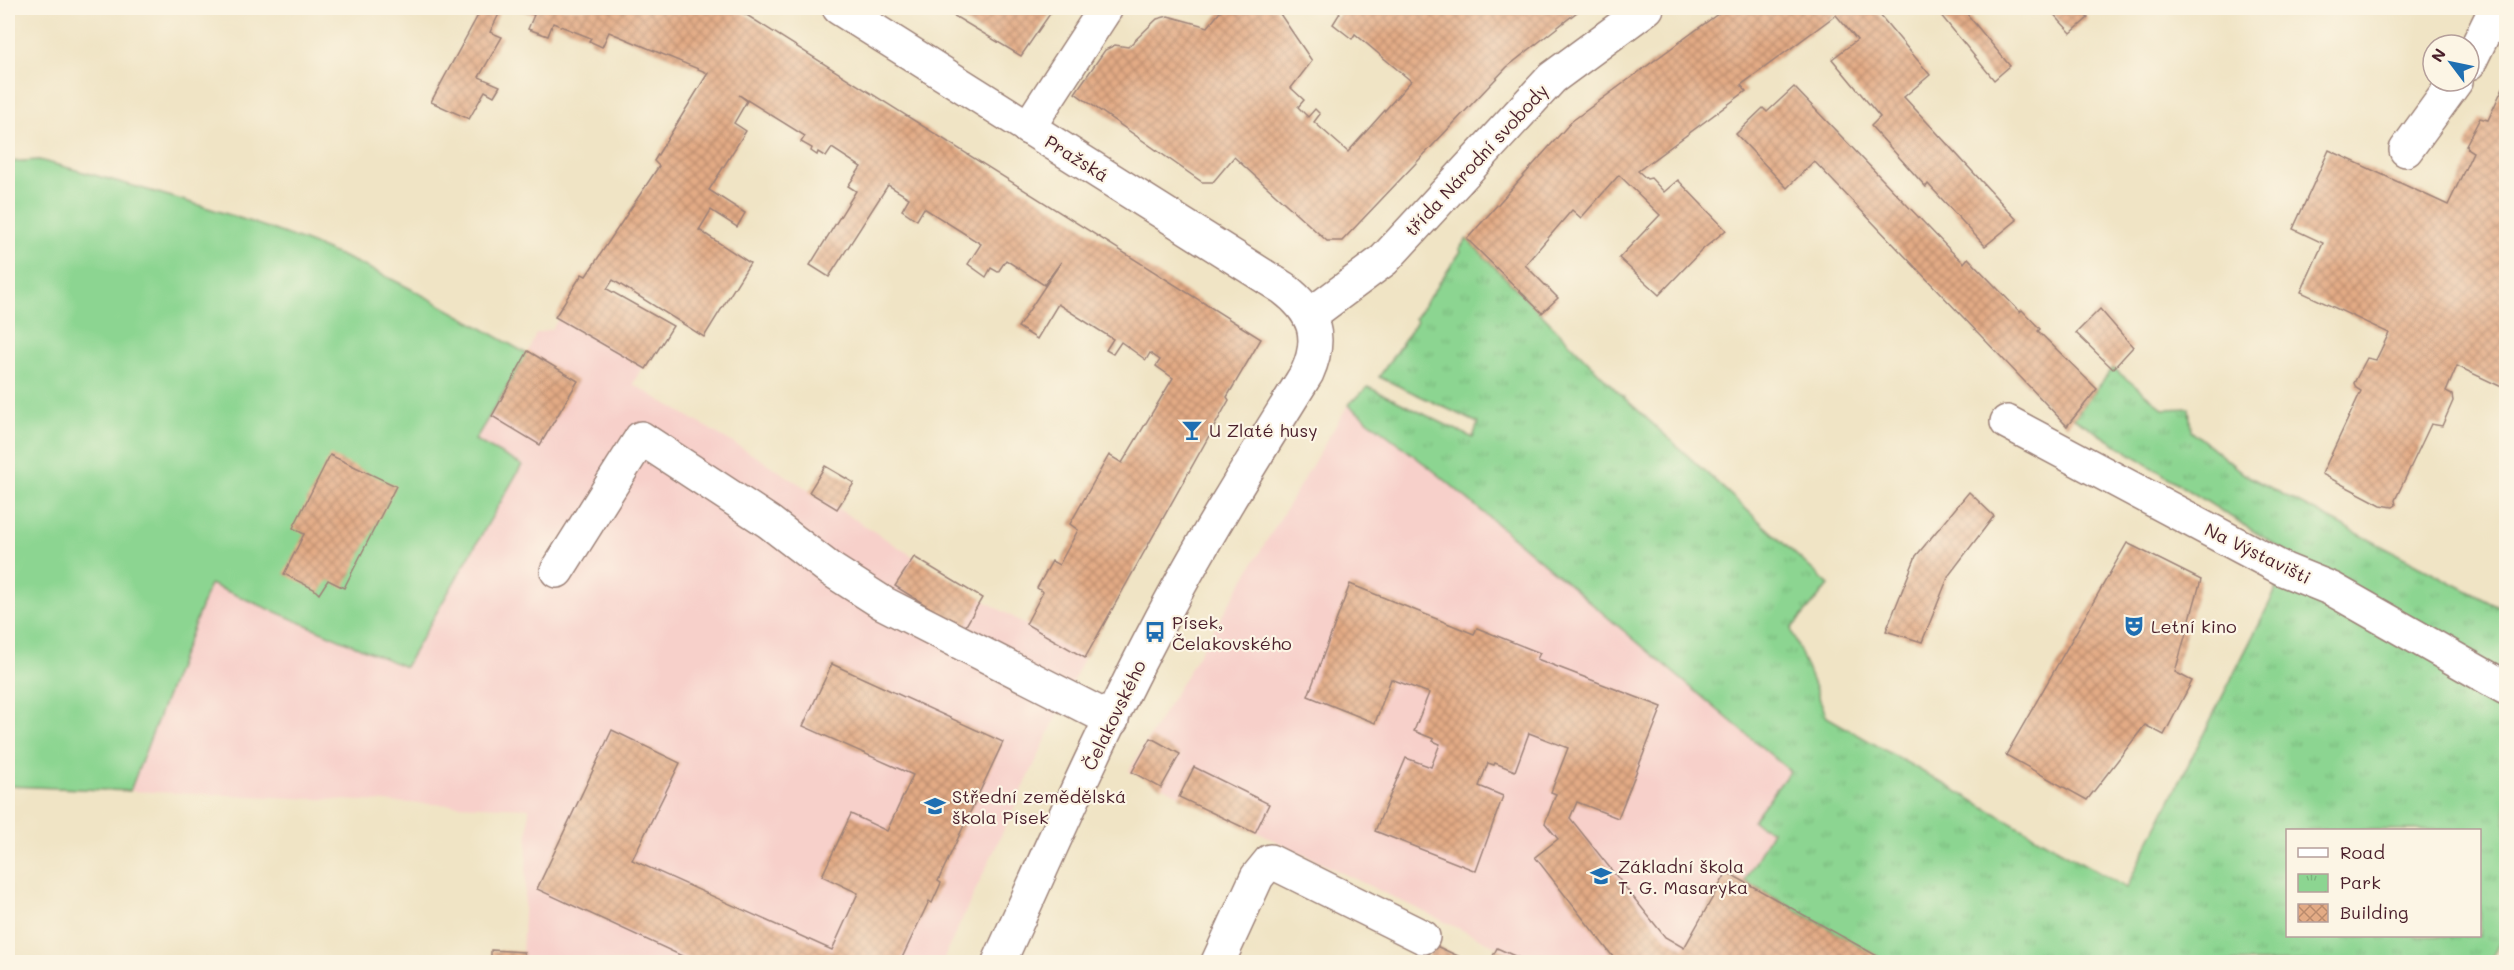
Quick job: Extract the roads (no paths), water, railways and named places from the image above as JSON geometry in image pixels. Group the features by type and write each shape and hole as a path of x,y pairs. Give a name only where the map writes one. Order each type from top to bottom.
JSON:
{"main road":[{"name":"Pražská","path":"839,8 1283,288 1301,303 1309,316"},
{"path":"1028,128 1106,8"},
{"name":"třída Národní svobody","path":"1309,316 1384,260 1552,78 1647,8"},
{"path":"2481,39 2496,8"},
{"path":"2406,150 2447,93"},
{"name":"Čelakovského","path":"999,963 1155,632 1307,373 1313,359 1316,342 1316,335 1309,316"},
{"name":"Na Výstavišti","path":"2007,422 2285,570 2332,589 2506,688"},
{"path":"557,571 641,438 769,522 830,569 883,603 1112,720"},
{"path":"1226,960 1257,876 1270,861 1423,937"}],"place":[{"name":"U Zlaté husy","path":"1192,430"},
{"name":"Letní kino","path":"2134,626"},
{"name":"Písek, Čelakovského","path":"1155,632"},
{"name":"Střední zemědělská škola Písek","path":"935,806"},
{"name":"Základní škola T. G. Masaryka","path":"1601,876"}]}
